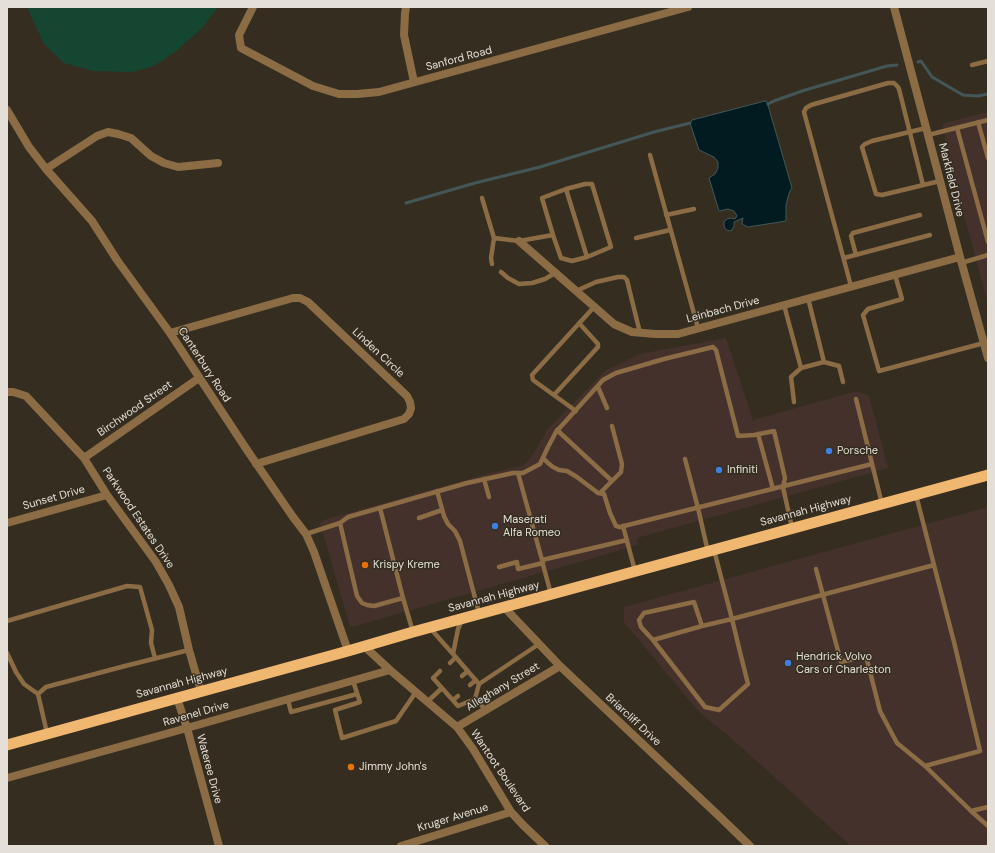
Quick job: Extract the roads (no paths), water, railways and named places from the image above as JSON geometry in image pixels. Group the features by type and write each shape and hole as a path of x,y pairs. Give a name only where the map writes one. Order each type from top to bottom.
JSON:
{"highway":[{"name":"Savannah Highway","path":"7,745 551,594 988,475"}],"street":[{"name":"Sanford Road","path":"253,7 239,35 241,48 313,86 339,94 379,92 678,8 688,7"},
{"path":"406,7 404,35 414,82"},
{"name":"Markfield Drive","path":"894,7 988,358"},
{"name":"Canterbury Road","path":"7,110 46,169 92,221 117,260 170,333 256,464 293,518 306,534 314,552 348,651"},
{"path":"46,169 98,136 108,132 131,138 151,156 164,164 178,167 218,163"},
{"name":"Leinbach Drive","path":"519,241 614,324 632,332 655,334 678,334 851,286 961,260"},
{"name":"Linden Circle","path":"170,333 293,298 300,298 308,302 407,396 410,402 411,408 409,414 404,419 256,464"},
{"name":"Birchwood Street","path":"84,458 199,378"},
{"name":"Parkwood Estates Drive","path":"7,392 13,392 26,396 84,458 107,495 156,562 179,607 189,650 201,691"},
{"name":"Sunset Drive","path":"7,523 107,495"},
{"name":"Briarcliff Drive","path":"504,607 560,666 715,811 750,846"},
{"name":"Wantoot Boulevard","path":"364,646 457,727 473,749 511,812 545,846"},
{"name":"Alleghany Street","path":"457,727 560,666"},
{"name":"Ravenel Drive","path":"7,778 390,670"},
{"name":"Wateree Drive","path":"177,698 187,728 219,846"},
{"name":"Kruger Avenue","path":"401,846 511,812"}],"lane":[{"path":"972,65 988,61"},
{"path":"851,286 804,112 806,108 811,105 888,83 894,83 899,90 923,185"},
{"path":"940,180 882,195 876,194 862,147 865,144 910,132 927,132 957,128 988,120"},
{"path":"978,122 988,158"},
{"path":"957,128 988,242"},
{"path":"650,155 698,328"},
{"path":"584,184 592,184 611,247 587,257 572,261 561,258 553,234 542,198 566,189 584,184"},
{"path":"566,189 587,257"},
{"path":"482,198 494,238 491,258 492,264"},
{"path":"666,215 694,209"},
{"path":"856,255 851,236 853,233 920,215"},
{"path":"636,238 670,230"},
{"path":"494,238 519,241 553,234"},
{"path":"844,258 930,235"},
{"path":"961,260 988,255"},
{"path":"501,272 518,284 532,283 555,273"},
{"path":"895,275 902,300 868,309 863,316 879,371 986,346"},
{"path":"576,291 596,282 624,277 627,280 640,333"},
{"path":"808,298 824,362"},
{"path":"784,305 801,368"},
{"path":"576,411 533,380 532,375 594,307"},
{"path":"554,395 598,347 598,344 579,323"},
{"path":"306,534 340,523 348,516 484,479 513,473 523,473 540,464 557,430 603,380 616,373 713,347 716,350 738,436 754,435 774,431 785,478 783,487 792,529"},
{"path":"794,402 791,377 801,368 824,362 839,366 843,382"},
{"path":"598,387 607,408"},
{"path":"856,399 882,504"},
{"path":"600,493 621,472 622,464 612,426"},
{"path":"557,430 612,481"},
{"path":"758,434 773,489"},
{"path":"543,458 553,467 577,476 598,493 604,494 610,514 616,526 620,527 872,464"},
{"path":"685,459 698,508 732,619 748,684 719,710 705,707 653,640 641,627 639,620 644,613 694,602 702,626"},
{"path":"518,473 551,594"},
{"path":"484,479 488,497"},
{"path":"437,491 442,510 448,524 455,530 460,541 479,614"},
{"path":"916,495 980,750 925,766"},
{"path":"380,508 413,632"},
{"path":"419,518 442,510"},
{"path":"340,523 357,596 362,604 374,606 403,598"},
{"path":"623,526 635,571"},
{"path":"499,567 517,562 518,569 542,561 627,540"},
{"path":"653,640 934,565"},
{"path":"816,568 841,662 866,656 880,711 897,743 925,766 988,826"},
{"path":"7,621 127,586 140,587 152,630 151,643 155,658"},
{"path":"450,663 455,656 458,629 462,619"},
{"path":"430,628 478,682"},
{"path":"470,685 478,682 539,644"},
{"path":"38,694 46,687 189,650"},
{"path":"7,654 24,684 38,694 47,734"},
{"path":"440,671 433,678 458,706 475,699"},
{"path":"462,676 468,671"},
{"path":"353,681 360,702 336,710 342,738 396,721 416,692"},
{"path":"475,699 478,682"},
{"path":"427,702 443,689 449,687"},
{"path":"288,700 291,712 357,694"},
{"path":"453,700 458,696"},
{"path":"475,699 486,710"},
{"path":"971,811 988,807"}],"water":[{"path":"765,101 767,102 792,188 786,205 786,221 748,227 742,224 743,218 734,222 732,230 729,231 725,229 724,222 727,219 735,219 737,216 734,211 728,209 719,211 709,178 715,174 718,168 718,162 714,157 699,150 690,123 692,120"}],"waterway":[{"path":"918,62 921,61 932,77 963,95 978,96 988,94"},
{"path":"768,104 802,91 887,66 897,65"},
{"path":"406,203 475,183 540,167 654,132 690,123"}],"place":[{"name":"Porsche","path":"829,451"},
{"name":"Infiniti","path":"719,470"},
{"name":"Maserati Alfa Romeo","path":"495,526"},
{"name":"Krispy Kreme","path":"365,565"},
{"name":"Hendrick Volvo Cars of Charleston","path":"788,663"},
{"name":"Jimmy John's","path":"351,767"}]}
